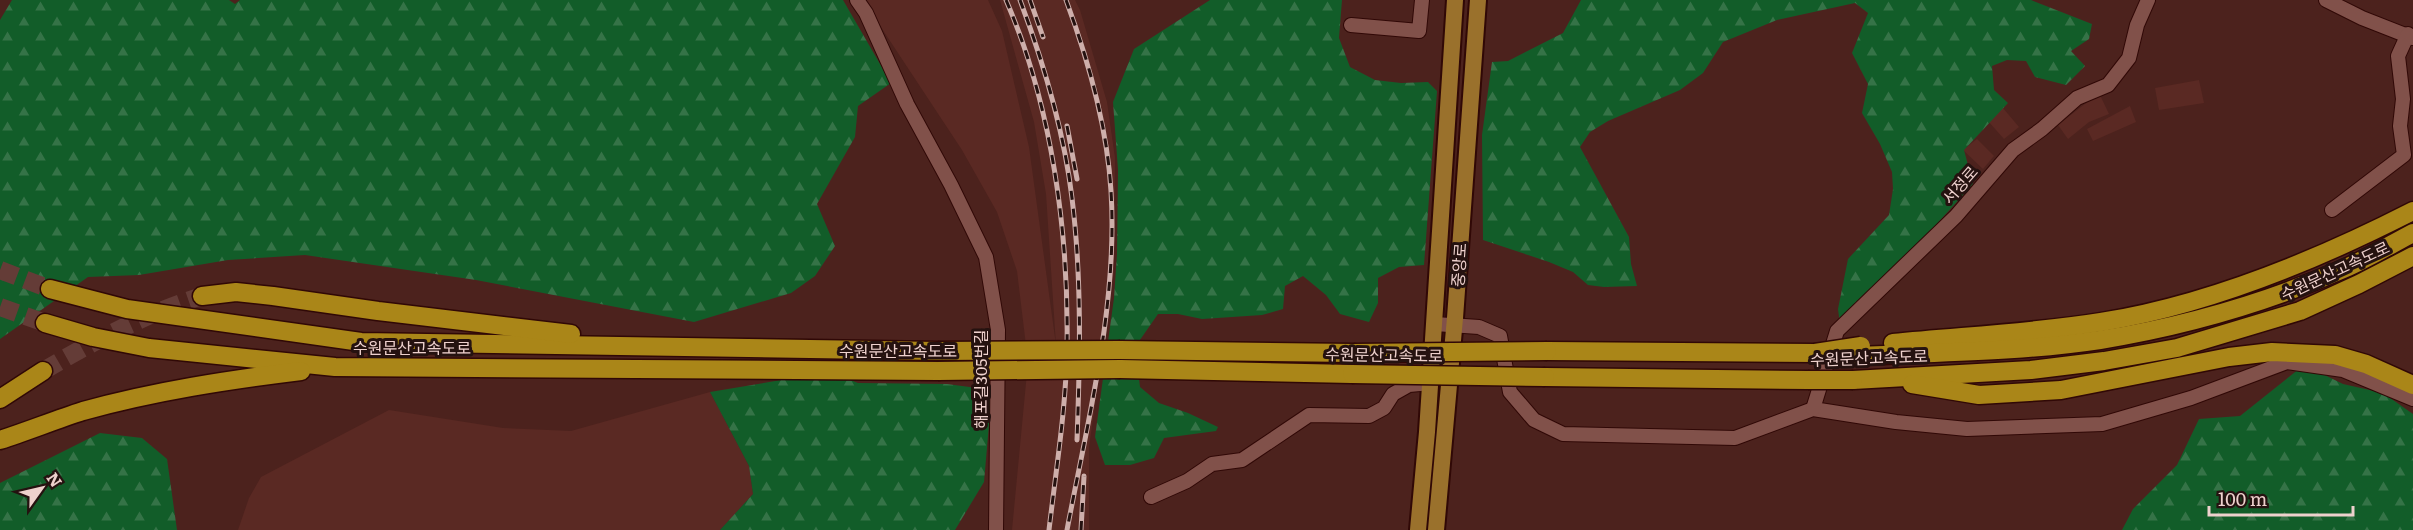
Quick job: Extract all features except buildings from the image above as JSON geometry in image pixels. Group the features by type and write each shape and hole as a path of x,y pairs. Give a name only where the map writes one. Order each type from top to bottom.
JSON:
{"highway":[{"path":"1860,351 2103,322 2194,300 2274,273 2351,243 2413,211"},
{"name":"수원문산고속도로","path":"50,289 127,309 361,342 938,351 1973,352 2098,340 2174,326 2239,309 2350,266 2413,233"},
{"name":"수원문산고속도로","path":"45,323 93,338 150,348 335,366 938,371 1120,369 1853,380 2031,370 2104,361 2177,348 2300,311 2413,256"},
{"name":"수원문산고속도로","path":"202,296 236,292 662,345"},
{"path":"1875,379 1979,395 2061,390 2229,357 2272,352 2335,355 2366,364 2413,385"},
{"name":"수원문산고속도로","path":"0,440 81,412 145,396 218,381 335,366"},
{"path":"0,399 43,371"}],"main road":[{"name":"중앙로","path":"1418,530 1431,383 1455,0"},
{"name":"중앙로","path":"1436,530 1478,0"}],"street":[{"name":"해포길305번길","path":"857,0 866,12 907,104 951,185 986,257 998,330 996,530"},
{"path":"1351,25 1419,31 1422,0"},
{"name":"서정로","path":"1813,409 1837,331 1956,216 2013,150 2042,129 2077,98 2108,85 2129,58 2137,25 2148,0"},
{"path":"2326,0 2362,18 2411,36 2398,56 2403,99 2400,126 2408,156 2332,210"},
{"path":"1435,324 1479,327 1500,336 1510,392 1534,420 1563,434 1735,438 1813,409 1896,422 1967,429 2102,424 2191,398 2287,362 2343,370 2413,399"},
{"path":"1151,497 1187,482 1212,464 1242,460 1309,415 1369,416 1384,408 1393,394 1409,385 1431,383"}],"shaded area":[{"path":"863,0 988,0 1002,31 1029,147 1056,345 1046,194 1034,122 1000,0 1075,0 1080,10 1107,102 1115,158 1114,271 1089,447 1089,530 1012,530 1028,362 1017,271 997,212 962,150"},
{"path":"2199,80 2204,103 2159,110 2155,88"},
{"path":"2099,93 2109,114 2089,122 2068,139 2058,125"},
{"path":"2130,106 2136,122 2093,141 2087,129"},
{"path":"2003,108 2019,127 2004,139 1988,121"},
{"path":"1977,139 1994,156 1983,169 1963,150"},
{"path":"710,392 749,466 753,494 720,530 238,530 249,498 261,477 389,410 503,428 571,431"}],"green space":[{"path":"12,0 229,0 235,4 240,0 843,0 891,83 858,106 855,137 817,204 835,246 815,276 791,293 694,322 476,280 305,255 228,260 139,275 88,277 0,339 0,20"},
{"path":"1210,0 1342,0 1339,38 1350,67 1375,80 1401,83 1428,82 1437,91 1424,265 1399,267 1378,278 1378,303 1369,322 1340,314 1326,295 1303,276 1285,286 1283,309 1262,315 1202,319 1178,314 1158,314 1135,347 1140,387 1159,403 1218,427 1216,431 1164,438 1154,458 1130,465 1105,465 1095,437 1114,298 1117,254 1118,170 1113,102 1134,49"},
{"path":"1581,0 2031,0 2092,24 2089,39 2071,51 2085,66 2066,85 2035,77 2026,61 2007,60 1992,66 1994,90 2008,103 1964,150 1973,184 1904,260 1840,324 1838,309 1848,259 1889,215 1893,189 1892,172 1880,144 1862,113 1868,84 1852,53 1868,13 1855,3 1777,20 1723,42 1703,73 1680,90 1608,121 1590,132 1580,147 1629,237 1631,264 1637,286 1588,285 1573,272 1483,240 1482,135 1492,62 1508,61 1563,33"},
{"path":"2304,365 2343,384 2383,393 2413,414 2413,530 2122,530 2133,509 2177,465 2199,419 2240,416"},
{"path":"840,376 858,383 947,384 992,390 984,482 955,530 720,530 753,494 749,466 710,392 799,377"},
{"path":"100,433 142,438 167,459 177,530 0,530 0,483"}],"tunnel":[{"path":"0,270 50,289"},
{"path":"43,371 120,329 202,296"},
{"path":"0,307 45,323"}],"railway":[{"path":"1006,0 1022,41 1046,126 1061,215 1065,260 1067,304 1065,394 1049,530"},
{"path":"1020,0 1052,98 1064,148 1072,198 1079,289 1077,440"},
{"path":"1030,0 1043,37"},
{"path":"1066,0 1096,94 1106,142 1112,233 1106,319 1067,530"},
{"path":"1067,126 1077,179"},
{"path":"1081,530 1084,476"}]}
